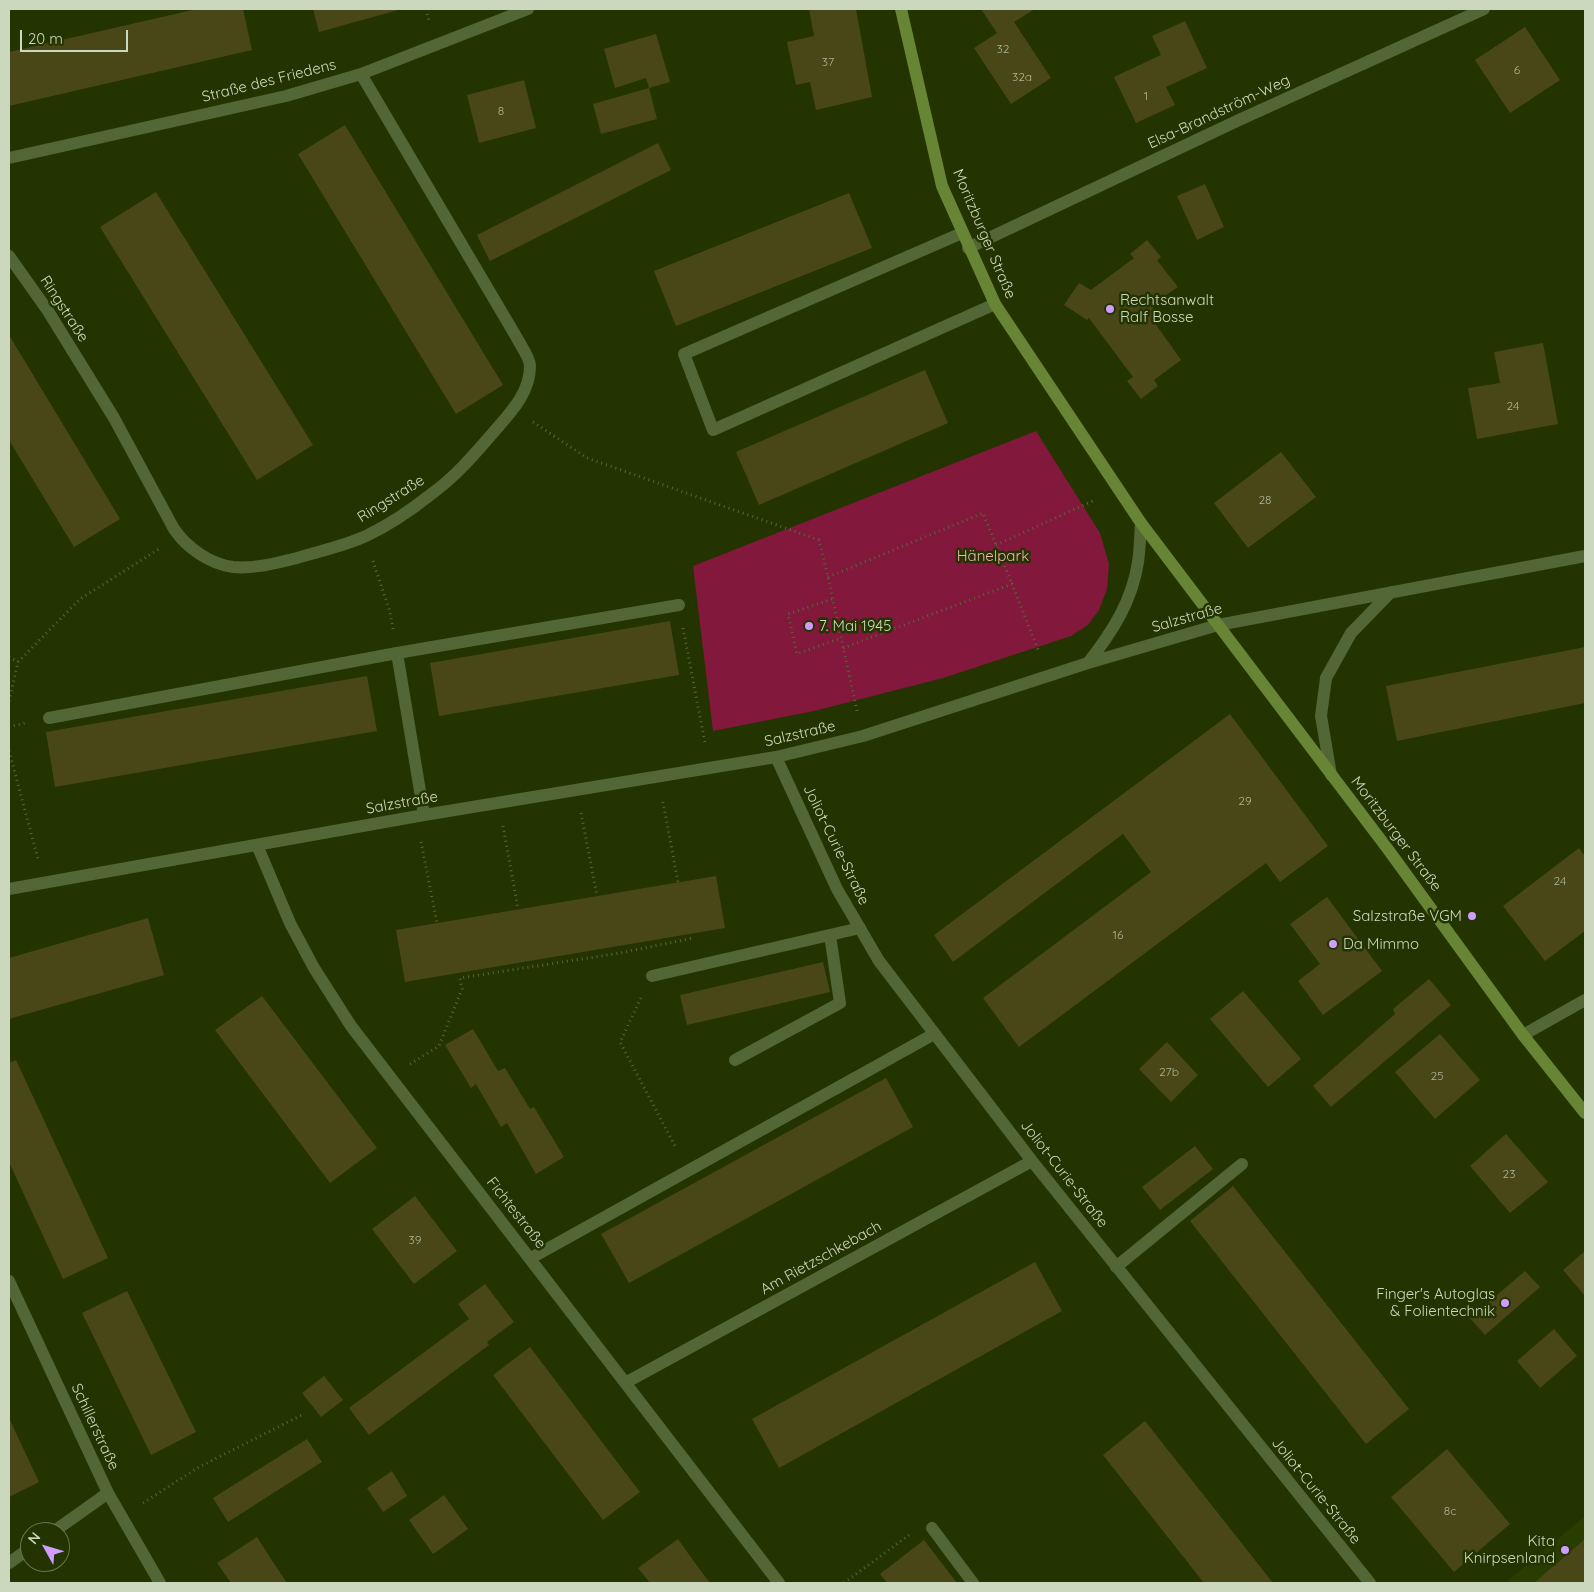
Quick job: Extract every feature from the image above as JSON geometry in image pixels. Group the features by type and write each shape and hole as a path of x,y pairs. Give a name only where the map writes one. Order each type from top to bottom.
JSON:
{"street":[{"name":"Straße des Friedens","path":"9,158 286,96 361,74 528,9"},
{"name":"Moritzburger Straße","path":"901,9 942,186 968,248 995,304 1141,523 1387,848 1523,1035 1585,1113"},
{"name":"Elsa-Brandström-Weg","path":"968,248 1239,120 1484,9"},
{"name":"Ringstraße","path":"9,256 48,311 114,418 174,529 179,536 204,557 233,566 256,566 283,562 365,536 395,520 432,494 468,462 514,409 525,391 530,364 518,338 361,74"},
{"path":"962,233 684,354 713,430 995,304"},
{"path":"1088,663 1111,632 1129,596 1138,563 1141,523"},
{"name":"Salzstraße","path":"9,889 420,816 776,757 863,736 1088,663 1218,625 1585,556"},
{"name":"Moritzburger Straße","path":"1331,775 1321,716 1326,678 1351,633 1392,592"},
{"path":"49,718 397,653 678,604"},
{"path":"397,653 420,816"},
{"name":"Joliot-Curie-Straße","path":"776,757 837,889 879,961 1032,1161 1370,1583"},
{"name":"Fichtestraße","path":"257,845 290,923 314,968 351,1026 779,1583"},
{"path":"652,976 860,928"},
{"path":"735,1060 840,1003 830,935"},
{"path":"1523,1035 1585,1000"},
{"path":"531,1258 934,1034"},
{"name":"Am Rietzschkebach","path":"625,1383 1032,1161"},
{"path":"1116,1267 1242,1164"},
{"name":"Schillerstraße","path":"9,1281 108,1493 120,1517 160,1583"},
{"path":"67,1522 108,1493"},
{"path":"932,1528 973,1583"},
{"path":"9,1563 20,1555"}],"path":[{"path":"514,409 587,458 819,540 863,736"},
{"path":"996,545 1119,489"},
{"path":"828,577 983,513 1048,676"},
{"path":"365,536 390,612"},
{"path":"9,701 18,662 80,599 155,552"},
{"path":"843,648 1012,584"},
{"path":"832,599 788,614 797,654 841,638"},
{"path":"678,604 709,768"},
{"path":"9,657 18,662"},
{"path":"9,751 44,882"},
{"path":"658,776 678,882"},
{"path":"577,790 597,896"},
{"path":"500,803 518,909"},
{"path":"420,816 436,923"},
{"path":"390,1076 439,1046 462,989 460,978 620,953 697,937"},
{"path":"652,976 620,1042 687,1171"},
{"path":"120,1517 199,1467 302,1416"},
{"path":"844,1583 916,1530 932,1528"}],"shaded area":[{"name":"Kita Knirpsenland","path":"1585,1516 1585,1583 1505,1583"}],"green space":[{"name":"Hänelpark","path":"1036,431 1100,533 1109,564 1107,589 1099,610 1088,625 1071,636 943,678 814,711 713,731 693,566"}],"building":[{"path":"197,9 243,9 252,50 9,106 9,52"},
{"path":"313,9 402,9 319,32"},
{"path":"809,9 856,9 872,97 816,110 810,82 796,85 787,42 814,36"},
{"path":"981,9 1035,9 1014,22 1051,78 1011,104 974,48 997,33"},
{"path":"1185,21 1207,68 1166,87 1175,105 1136,123 1114,77 1161,55 1152,36"},
{"path":"1525,27 1560,80 1510,113 1475,60"},
{"path":"656,34 670,82 649,88 646,78 615,88 604,49"},
{"path":"524,80 536,128 479,143 467,95"},
{"path":"649,88 657,119 601,134 593,104"},
{"path":"345,125 503,385 456,414 298,154"},
{"path":"658,143 671,170 490,261 477,235"},
{"path":"1205,184 1224,227 1197,240 1177,196"},
{"path":"156,192 313,445 257,480 100,227"},
{"path":"849,193 872,248 676,326 654,271"},
{"path":"1147,240 1161,257 1157,260 1178,287 1154,303 1152,319 1181,360 1154,380 1158,386 1141,399 1127,381 1133,377 1089,318 1087,320 1064,305 1079,283 1091,290 1134,258 1130,254"},
{"path":"9,335 120,519 74,547 9,440"},
{"path":"1543,343 1558,424 1477,439 1468,388 1500,383 1494,352"},
{"path":"925,370 948,423 759,505 736,452"},
{"path":"1281,452 1316,497 1248,548 1214,503"},
{"path":"670,621 679,675 439,716 430,663"},
{"path":"1585,647 1585,703 1397,741 1386,686"},
{"path":"367,676 377,731 55,787 46,732"},
{"path":"1230,714 1328,846 1280,882 1266,863 1019,1047 983,998 1151,872 1123,834 953,962 934,935"},
{"path":"1579,848 1585,856 1585,931 1545,961 1503,906"},
{"path":"716,876 725,928 405,982 396,930"},
{"name":"Da Mimmo","path":"1327,897 1382,971 1323,1015 1298,981 1320,964 1290,924"},
{"path":"148,918 164,975 9,1019 9,958"},
{"path":"823,962 830,992 687,1025 680,995"},
{"path":"1429,979 1451,1005 1331,1107 1313,1086 1395,1014 1393,1009"},
{"path":"1243,991 1301,1059 1268,1087 1210,1019"},
{"path":"262,996 377,1148 330,1183 215,1030"},
{"path":"473,1029 498,1071 505,1068 530,1109 534,1107 564,1157 536,1174 507,1123 501,1127 476,1084 471,1088 445,1045"},
{"path":"1440,1034 1480,1080 1435,1119 1395,1072"},
{"path":"1167,1042 1198,1075 1171,1102 1139,1069"},
{"path":"16,1060 108,1258 63,1279 9,1162 9,1063"},
{"path":"886,1078 913,1127 629,1283 601,1234"},
{"path":"1506,1134 1548,1182 1510,1213 1470,1166"},
{"path":"1195,1146 1213,1169 1160,1210 1142,1187"},
{"path":"1233,1186 1409,1409 1366,1444 1190,1221"},
{"path":"415,1196 457,1251 414,1284 372,1229"},
{"path":"1585,1251 1585,1296 1563,1270"},
{"path":"1035,1262 1062,1311 779,1468 752,1419"},
{"name":"Finger's Autoglas & Folientechnik","path":"1525,1271 1540,1287 1485,1335 1470,1318"},
{"path":"485,1284 514,1322 487,1342 489,1345 369,1435 349,1408 469,1319 458,1304"},
{"path":"127,1291 196,1432 151,1455 82,1313"},
{"path":"1554,1329 1577,1356 1540,1388 1517,1361"},
{"path":"530,1347 640,1492 603,1520 493,1375"},
{"path":"324,1376 343,1400 321,1417 302,1393"},
{"path":"9,1418 39,1482 9,1497"},
{"path":"1145,1421 1273,1583 1204,1583 1103,1455"},
{"path":"307,1439 322,1462 228,1522 213,1498"},
{"path":"1447,1449 1510,1524 1454,1572 1391,1497"},
{"path":"392,1471 407,1496 383,1512 367,1488"},
{"path":"444,1495 468,1529 433,1554 409,1520"},
{"path":"257,1537 287,1583 231,1583 217,1563"},
{"path":"678,1539 710,1583 650,1583 638,1568"},
{"path":"1585,1539 1585,1583 1534,1583"},
{"path":"924,1540 957,1583 887,1583 880,1574"}],"place":[{"name":"Rechtsanwalt Ralf Bosse","path":"1110,309"},
{"name":"7. Mai 1945","path":"809,626"},
{"name":"Salzstraße VGM","path":"1472,916"},
{"name":"Da Mimmo","path":"1333,944"},
{"name":"Finger's Autoglas & Folientechnik","path":"1505,1303"},
{"name":"Kita Knirpsenland","path":"1565,1550"}]}
